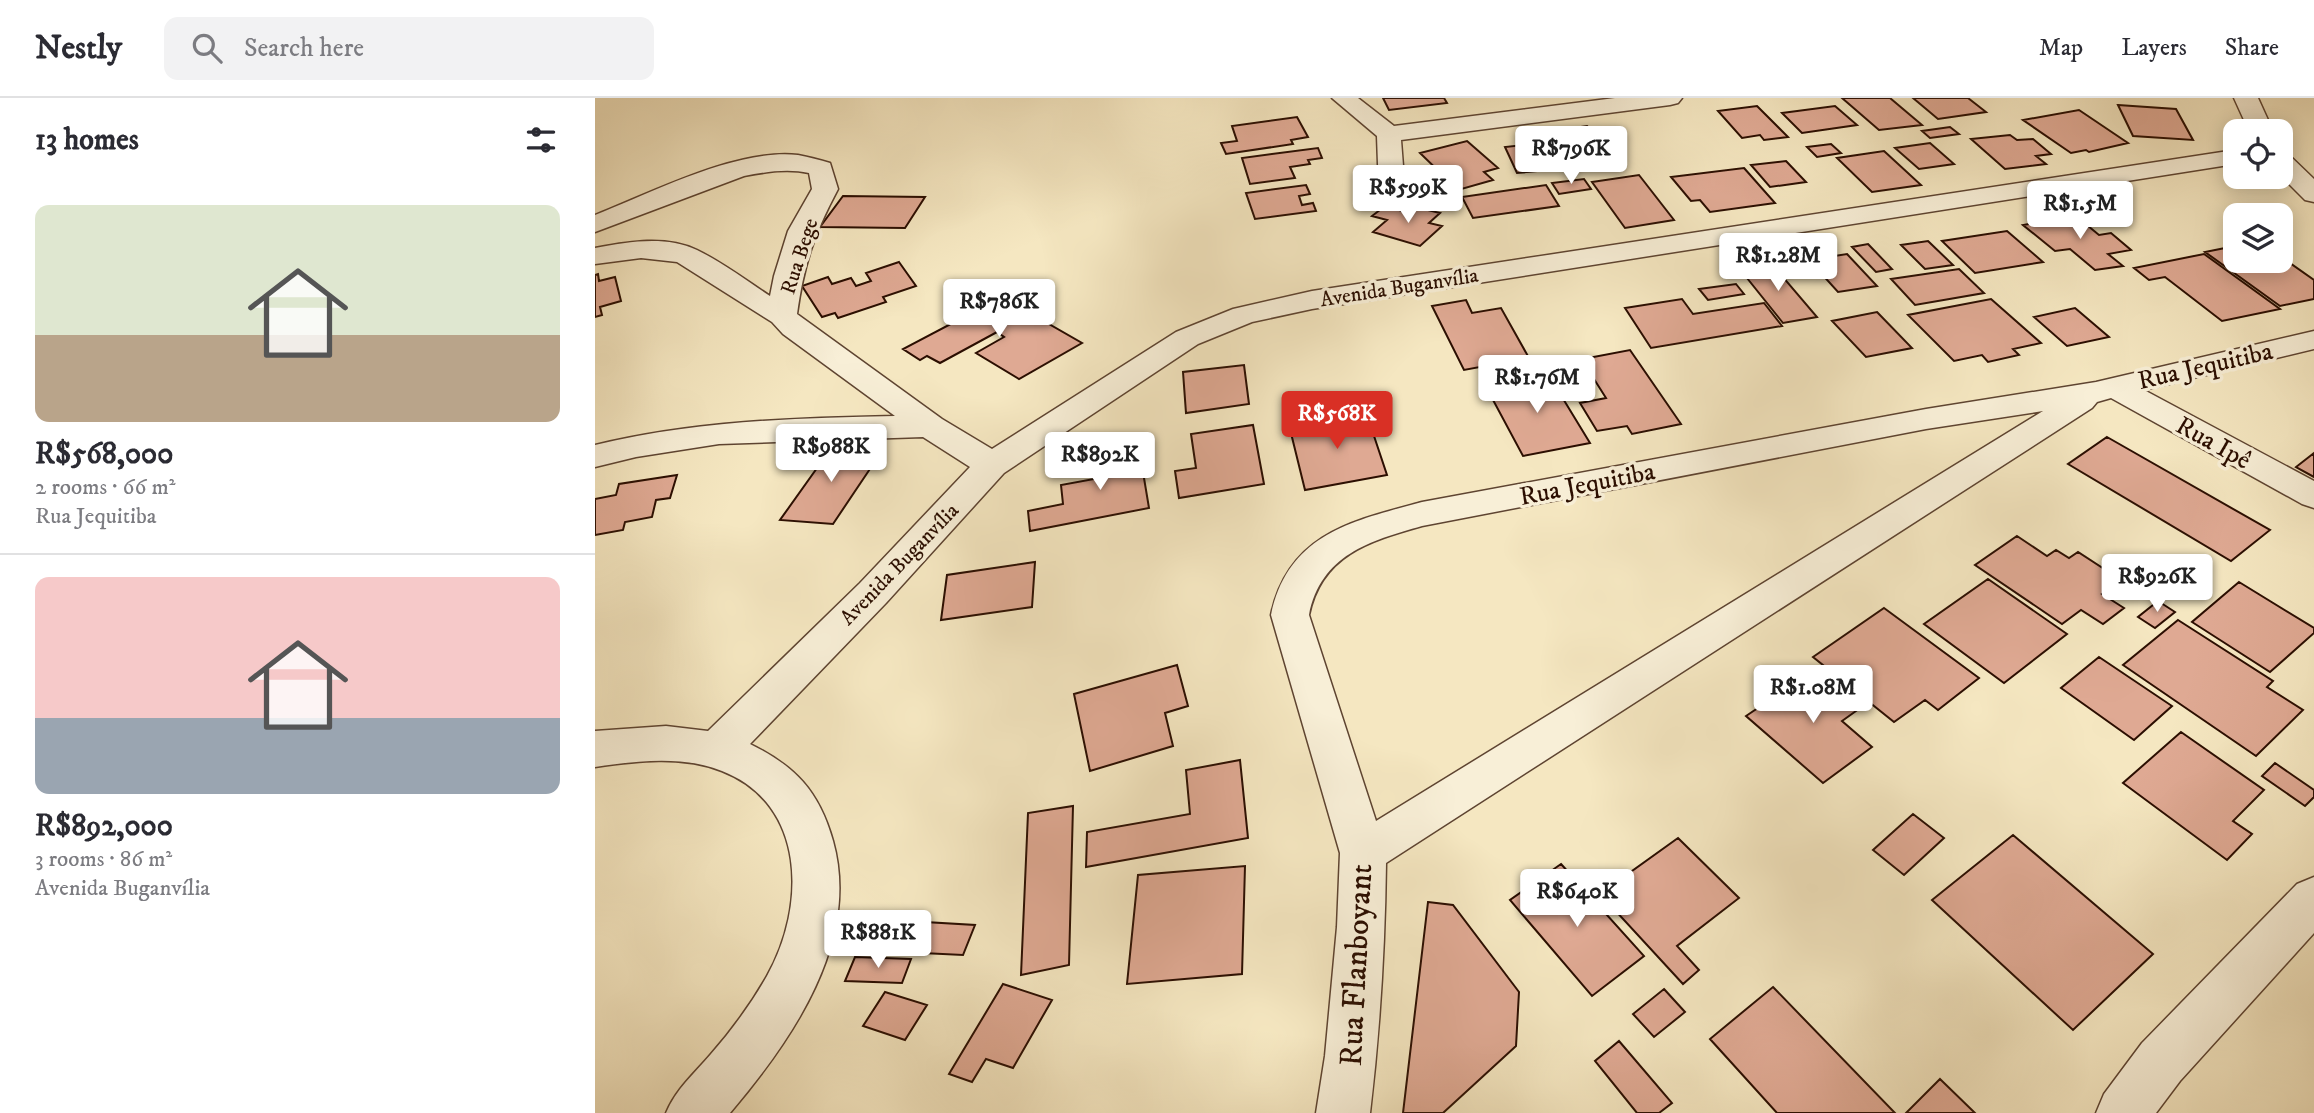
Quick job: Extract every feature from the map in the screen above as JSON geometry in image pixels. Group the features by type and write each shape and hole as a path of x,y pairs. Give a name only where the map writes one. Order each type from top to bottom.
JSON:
{"street":[{"path":"1344,98 1389,134 1670,98"},
{"path":"2246,98 2256,119"},
{"path":"1389,134 1392,192"},
{"name":"Avenida Buganvília","path":"718,749 873,593 992,465 1187,338 1243,315 1311,300 2223,159"},
{"name":"Rua Bege","path":"595,224 733,171 786,161 806,162 821,168 825,189 802,231 788,276 782,316 930,426 992,465"},
{"path":"2293,173 2314,194"},
{"path":"595,256 652,248 672,250 687,256 782,316"},
{"name":"Rua Jequitiba","path":"1339,778 1290,615 1297,588 1311,566 1338,543 1373,528 1422,514 1926,419 2105,389 2314,340"},
{"name":"Rua Jequitiba","path":"1363,852 2105,389"},
{"name":"Rua Ipê","path":"2105,389 2314,496"},
{"path":"595,456 619,449 739,431 930,426"},
{"path":"595,749 620,744 672,741 718,749 760,767 792,797 812,836 818,884 808,941 781,1004 736,1069 693,1113"},
{"name":"Rua Flanboyant","path":"1339,778 1363,852 1357,978 1343,1113"},
{"path":"2123,1113 2161,1062 2314,899"}],"building":[{"path":"1383,98 1444,98 1447,103 1389,110"},
{"path":"1842,98 1890,98 1922,125 1879,130"},
{"path":"1913,98 1968,98 1986,112 1938,119"},
{"path":"2118,105 2176,109 2193,140 2133,136"},
{"path":"1757,106 1788,137 1764,140 1760,135 1742,138 1718,111"},
{"path":"1835,106 1857,125 1802,133 1782,113"},
{"path":"2079,110 2128,143 2089,152 2086,150 2071,153 2023,120"},
{"path":"1297,117 1308,137 1291,140 1293,144 1226,154 1221,143 1237,141 1232,126"},
{"path":"1587,126 1592,131 1606,129 1624,149 1575,157 1554,131"},
{"path":"1950,127 1959,134 1930,138 1922,131"},
{"path":"1554,135 1571,168 1517,173 1505,147 1524,145 1521,138"},
{"path":"2010,135 2017,140 2033,139 2051,154 2036,156 2046,164 2005,169 1971,139"},
{"path":"1467,141 1498,168 1484,172 1493,180 1458,190 1420,153"},
{"path":"1930,143 1954,164 1919,169 1895,148"},
{"path":"1831,144 1841,153 1817,157 1807,147"},
{"path":"1318,148 1322,158 1308,160 1310,164 1290,167 1295,178 1250,184 1242,158"},
{"path":"1884,151 1921,185 1872,192 1837,158"},
{"path":"1786,161 1806,182 1770,187 1751,165"},
{"path":"1744,168 1775,203 1710,212 1700,200 1691,201 1671,177"},
{"path":"1639,175 1674,220 1625,228 1592,182"},
{"path":"1584,179 1591,189 1559,194 1552,183"},
{"path":"1306,185 1310,194 1299,196 1302,205 1313,203 1316,211 1255,219 1246,193"},
{"path":"1546,185 1559,206 1473,218 1462,197"},
{"path":"843,196 925,197 905,228 820,227"},
{"path":"1385,206 1409,213 1416,207 1440,213 1429,223 1442,226 1420,246 1373,232 1387,220 1372,216"},
{"path":"2076,216 2099,235 2111,233 2131,250 2108,254 2123,266 2095,270 2070,249 2055,251 2023,225"},
{"path":"2007,231 2043,262 1975,273 1942,241"},
{"path":"1928,241 1953,265 1925,269 1901,245"},
{"path":"1868,244 1892,269 1876,272 1852,247"},
{"path":"2223,248 2223,265 2205,252"},
{"path":"1847,254 1877,286 1838,292 1809,260"},
{"path":"2204,254 2223,268 2223,273 2230,273 2280,309 2222,321 2165,277 2149,280 2134,268"},
{"path":"899,262 916,286 883,297 886,302 838,318 835,313 822,317 802,286 828,277 832,284 851,278 856,286 871,281 866,273"},
{"path":"1771,263 1817,317 1783,323 1739,268"},
{"path":"2293,265 2314,280 2314,299 2280,306 2234,273 2293,273"},
{"path":"1959,269 1984,293 1915,305 1891,279"},
{"path":"598,274 599,281 615,277 621,301 600,307 602,315 595,317 595,275"},
{"path":"1736,284 1744,294 1708,300 1699,289"},
{"path":"1002,297 1082,343 1019,379 976,353 1004,337 997,332 940,363 927,356 920,360 903,349"},
{"path":"1682,299 1693,314 1764,303 1782,326 1651,348 1625,308"},
{"path":"1991,299 2041,343 2013,349 2019,355 1988,362 1982,355 1954,361 1908,315"},
{"path":"1466,300 1472,313 1501,308 1529,358 1464,370 1432,306"},
{"path":"2075,308 2109,337 2067,346 2034,317"},
{"path":"1877,312 1912,348 1866,357 1832,321"},
{"path":"1630,350 1681,424 1632,434 1627,426 1597,431 1580,403 1606,398 1594,379 1574,383 1562,363"},
{"path":"1244,365 1249,404 1186,413 1183,372"},
{"path":"1548,374 1590,443 1523,456 1485,385"},
{"path":"1366,412 1387,475 1305,490 1289,425"},
{"path":"1253,425 1264,484 1179,498 1175,471 1196,468 1191,434"},
{"path":"2107,437 2270,530 2231,561 2068,464"},
{"path":"1138,442 1149,508 1030,531 1028,511 1063,504 1061,485 1105,477 1101,449"},
{"path":"821,447 882,451 833,524 780,520 817,468 806,468"},
{"path":"2314,453 2314,477 2296,467"},
{"path":"677,475 670,498 656,500 652,517 625,522 623,530 595,535 595,499 616,495 619,484"},
{"path":"2017,536 2047,556 2056,550 2069,558 2078,552 2121,580 2102,594 2124,608 2103,624 2081,610 2062,624 1975,565"},
{"path":"1035,562 1032,607 941,620 947,575"},
{"path":"1988,579 2067,634 2004,683 1924,624"},
{"path":"2239,582 2314,628 2314,633 2270,672 2192,622"},
{"path":"2158,601 2175,612 2155,628 2138,617"},
{"path":"1884,608 1979,678 1938,710 1925,700 1894,722 1813,657"},
{"path":"2178,620 2273,681 2267,687 2303,710 2256,756 2123,665"},
{"path":"2099,657 2172,706 2134,740 2061,688"},
{"path":"1177,665 1188,706 1165,713 1173,746 1090,771 1074,694"},
{"path":"1817,668 1863,706 1842,721 1872,747 1823,783 1746,716"},
{"path":"2181,732 2264,790 2233,821 2252,834 2227,860 2123,783"},
{"path":"1240,760 1248,838 1086,867 1087,832 1190,814 1186,770"},
{"path":"2275,763 2314,790 2314,797 2305,806 2262,776"},
{"path":"1073,806 1069,965 1021,975 1028,813"},
{"path":"1913,814 1944,838 1904,875 1873,850"},
{"path":"2013,835 2153,954 2073,1030 1932,900"},
{"path":"1678,838 1739,898 1677,946 1699,970 1683,984 1600,894"},
{"path":"1561,864 1644,956 1592,996 1510,900"},
{"path":"1245,866 1242,974 1127,984 1138,875"},
{"path":"1428,902 1453,905 1519,992 1516,1046 1443,1113 1403,1113"},
{"path":"874,919 975,925 963,955 861,950"},
{"path":"855,957 911,959 902,983 845,981"},
{"path":"1003,984 1052,1000 1013,1068 986,1059 972,1082 949,1074"},
{"path":"1773,987 1895,1113 1777,1113 1710,1039"},
{"path":"1664,989 1685,1012 1654,1037 1633,1014"},
{"path":"885,992 927,1005 905,1040 863,1026"},
{"path":"1619,1041 1672,1103 1659,1113 1637,1113 1595,1061"},
{"path":"1940,1079 1975,1113 1906,1113"}]}
